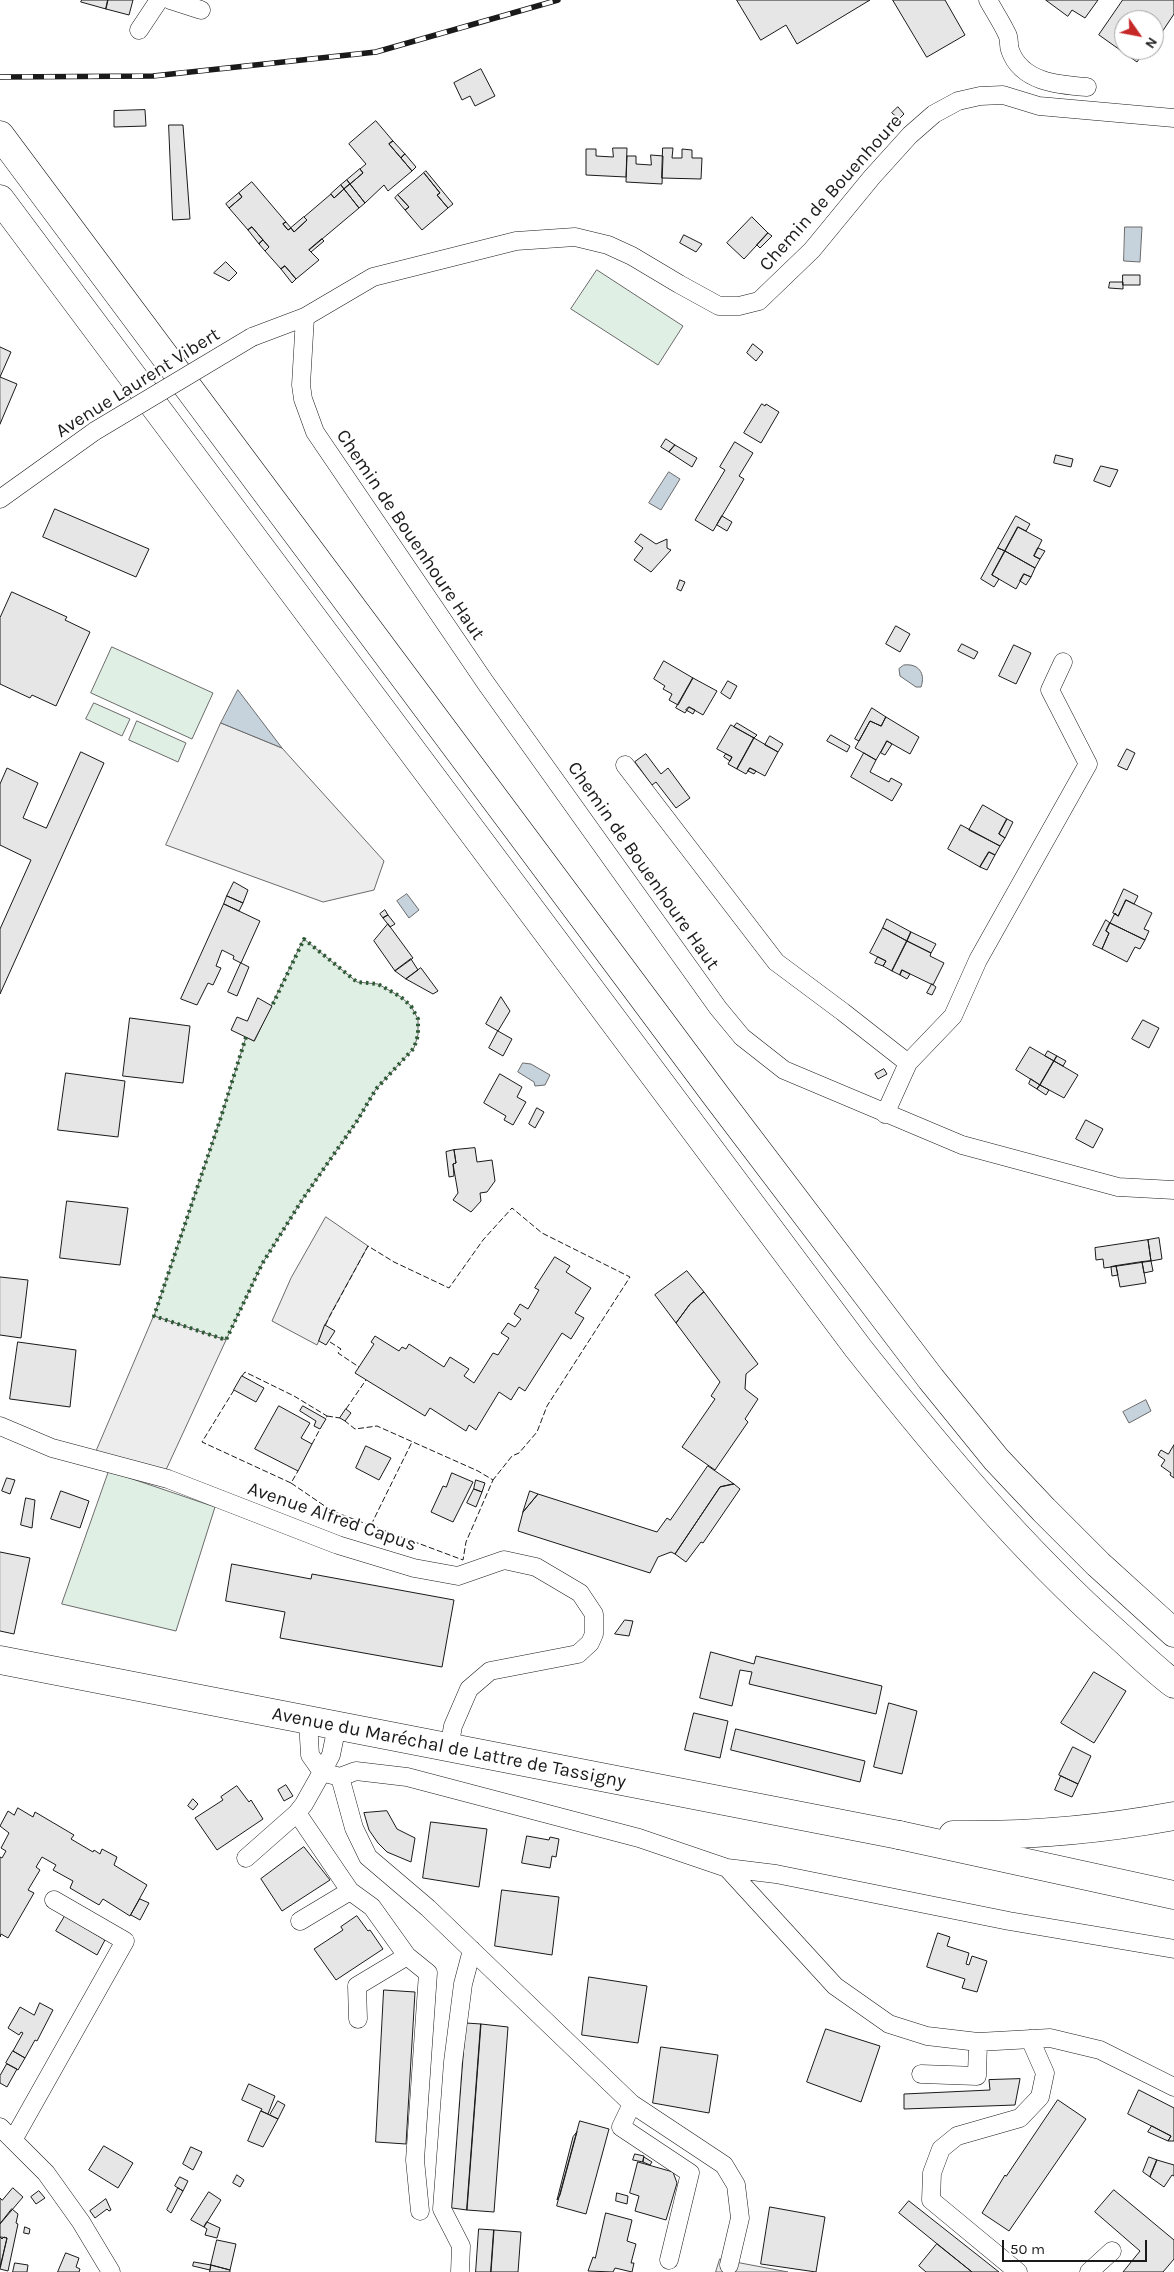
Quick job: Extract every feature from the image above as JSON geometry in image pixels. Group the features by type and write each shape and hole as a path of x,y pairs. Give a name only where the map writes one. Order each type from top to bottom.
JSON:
{"main road":[{"path":"0,136 930,1379 996,1459 1044,1510 1098,1564 1174,1633"},
{"path":"0,199 858,1348 927,1435 1002,1522 1084,1604 1174,1684"},
{"name":"Avenue du Maréchal de Lattre de Tassigny","path":"0,1660 899,1835"},
{"path":"899,1835 1001,1836 1074,1832 1174,1816"},
{"path":"899,1835 1174,1895"}],"street":[{"path":"139,30 159,0"},
{"path":"170,0 201,10"},
{"path":"988,0 1009,37 1010,50 1020,67 1036,78 1062,85 1086,87"},
{"name":"Chemin de Bouenhoure","path":"305,317 374,277 516,241 575,237 608,246 632,256 719,306 739,306 759,301 812,250 872,177 910,135 934,114 958,101 980,96 1004,96 1039,106 1174,118"},
{"name":"Avenue Laurent Vibert","path":"0,499 95,431 252,337 305,317"},
{"name":"Chemin de Bouenhoure Haut","path":"305,317 301,385 302,399 315,432 480,674 718,1008 742,1037 784,1070 962,1145 1118,1187 1174,1190"},
{"path":"885,1114 908,1063 953,1016 978,960 1088,764 1050,690 1063,662"},
{"path":"625,765 776,962 908,1063"},
{"name":"Avenue Alfred Capus","path":"0,1426 52,1448 168,1479 338,1545 414,1568 458,1576 504,1560 536,1567 580,1593 594,1614 594,1634 590,1643 578,1654 490,1671 469,1689 453,1726 449,1748"},
{"path":"308,1721 310,1755 322,1772 340,1777 356,1771 407,1777 639,1838 727,1868 776,1874 1009,1921 1174,1949"},
{"path":"246,1858 304,1804 331,1755 337,1726"},
{"path":"340,1777 354,1828 368,1857 428,1908 632,2104 724,2165 736,2185 740,2218 729,2266"},
{"path":"297,1812 350,1891 372,1907 407,1956 428,1973 415,2160 420,2210"},
{"path":"727,1868 835,1986 889,2024 927,2036 978,2042 1050,2038 1100,2050 1174,2088"},
{"path":"300,1921 350,1891"},
{"path":"13,2140 125,1940 54,1900"},
{"path":"460,2272 461,2246 442,2209 452,2062 463,1984 472,1950"},
{"path":"358,2019 357,1986 407,1956"},
{"path":"1018,2272 931,2200 932,2173 941,2149 957,2136 1020,2118 1040,2097 1045,2073 1030,2039"},
{"path":"920,2074 977,2076 978,2042"},
{"path":"632,2104 621,2127 690,2173 669,2260"},
{"path":"0,2127 46,2173 81,2222 110,2272"},
{"path":"1089,2272 1112,2251"}],"green space":[{"path":"597,270 683,326 658,365 571,309"},
{"path":"112,647 213,693 192,739 91,693"},
{"path":"94,703 130,719 122,736 86,719"},
{"path":"137,721 186,743 178,762 129,740"},
{"path":"304,939 357,982 378,984 401,997 411,1006 418,1019 418,1035 414,1048 376,1089 357,1121 302,1200 262,1264 226,1340 154,1316 246,1037 254,1041"},
{"path":"109,1471 215,1507 176,1631 62,1604"}],"shaded area":[{"path":"1125,227 1142,227 1140,262 1124,261"},
{"path":"669,472 680,479 661,510 649,503"},
{"path":"904,665 917,667 920,670 922,673 921,687 916,687 900,676 899,669"},
{"path":"238,690 282,748 221,723"},
{"path":"221,723 282,748 384,861 374,890 323,902 166,845"},
{"path":"407,894 419,910 409,918 397,901"},
{"path":"523,1063 531,1064 550,1075 545,1085 535,1086 534,1082 518,1072"},
{"path":"326,1217 368,1246 330,1315 317,1345 272,1321 291,1278"},
{"path":"154,1316 226,1340 165,1472 96,1452"},
{"path":"1146,1400 1151,1411 1129,1423 1123,1412"},
{"path":"720,2259 730,2261 788,2272 716,2272"}],"building":[{"path":"82,0 108,0 106,9 81,2"},
{"path":"108,0 133,0 129,15 106,9"},
{"path":"737,0 870,0 797,44 786,25 761,40"},
{"path":"893,0 945,0 965,35 927,57"},
{"path":"1046,0 1098,0 1085,18 1072,10 1068,16"},
{"path":"1123,0 1174,0 1174,14 1164,29 1164,10 1116,10"},
{"path":"1114,13 1114,46 1099,35"},
{"path":"481,69 495,96 475,106 470,96 462,100 454,83"},
{"path":"898,107 904,114 899,119 892,113"},
{"path":"145,110 146,126 114,127 114,111"},
{"path":"376,121 393,141 389,144 412,171 388,191 384,185 365,203 350,184 363,173 360,169 366,164 349,144"},
{"path":"169,125 183,125 190,219 173,220"},
{"path":"393,141 405,154 401,158 389,144"},
{"path":"613,148 627,148 626,177 586,175 586,149 596,149 596,156 613,157"},
{"path":"663,148 673,148 672,158 682,158 682,149 692,150 692,158 702,158 701,179 662,178"},
{"path":"405,154 416,167 412,171 401,158"},
{"path":"651,155 663,156 662,184 626,182 627,156 636,156 636,164 651,165"},
{"path":"360,169 363,173 350,184 347,180"},
{"path":"426,171 453,204 448,208 437,195 440,193 424,173"},
{"path":"424,173 440,193 437,195 448,208 422,230 405,210 409,207 398,195"},
{"path":"347,180 350,184 344,189 341,185"},
{"path":"252,182 286,222 283,224 288,230 291,228 294,232 307,220 304,217 331,194 334,198 344,189 359,208 309,250 319,260 296,279 285,266 281,269 265,251 269,247 252,227 248,230 229,208 242,197 239,193"},
{"path":"350,184 365,203 359,208 344,189"},
{"path":"341,185 344,189 334,198 331,194"},
{"path":"239,193 242,197 229,208 226,204"},
{"path":"398,195 409,207 405,210 395,198"},
{"path":"304,217 307,220 294,232 291,228"},
{"path":"752,217 768,233 744,259 727,243"},
{"path":"286,222 291,228 288,230 283,224"},
{"path":"252,227 263,240 259,244 248,230"},
{"path":"768,233 772,236 760,248 757,245"},
{"path":"684,235 702,244 696,252 680,243"},
{"path":"322,239 324,241 311,252 309,250"},
{"path":"263,240 269,247 265,251 259,244"},
{"path":"226,262 237,273 229,281 214,273"},
{"path":"285,266 296,279 292,283 281,269"},
{"path":"1123,275 1140,275 1140,285 1123,285"},
{"path":"1110,282 1123,282 1123,289 1109,288"},
{"path":"753,344 763,352 756,361 747,353"},
{"path":"0,347 11,352 0,377"},
{"path":"0,377 17,384 0,424"},
{"path":"762,404 765,406 766,404 779,412 761,443 744,433"},
{"path":"666,439 675,445 669,452 661,447"},
{"path":"735,442 753,453 739,476 744,479 713,531 695,520 725,470 720,467"},
{"path":"675,445 697,458 692,467 669,452"},
{"path":"1056,455 1073,459 1071,467 1054,463"},
{"path":"1101,466 1118,470 1110,487 1094,481"},
{"path":"55,509 149,549 136,577 43,537"},
{"path":"722,516 732,522 727,531 717,525"},
{"path":"1016,516 1030,524 1026,531 1018,527 1005,551 998,548"},
{"path":"1018,527 1042,540 1034,556 1040,559 1035,568 1005,551"},
{"path":"641,534 656,544 667,539 667,548 671,550 651,572 634,560 643,548 635,542"},
{"path":"998,548 1005,551 992,575 999,579 994,587 981,579"},
{"path":"1038,548 1045,551 1040,559 1034,556"},
{"path":"1005,551 1035,568 1031,577 1024,574 1016,589 992,575"},
{"path":"1024,574 1031,577 1026,585 1020,581"},
{"path":"680,580 685,582 681,591 677,589"},
{"path":"12,592 67,617 65,620 90,632 56,706 32,695 30,698 0,684 0,618"},
{"path":"896,626 910,634 900,652 886,644"},
{"path":"962,644 978,652 974,659 958,651"},
{"path":"1014,645 1031,653 1016,684 999,676"},
{"path":"664,661 693,678 678,705 669,700 672,694 663,689 665,686 654,679"},
{"path":"693,678 717,691 703,715 689,707 685,713 676,708"},
{"path":"728,681 737,686 730,699 721,693"},
{"path":"689,707 695,710 693,714 686,710"},
{"path":"872,708 886,717 881,726 870,721 859,741 855,739"},
{"path":"886,717 919,737 910,754 887,741 876,760 855,748 870,721 881,726"},
{"path":"737,723 757,735 754,738 734,727"},
{"path":"731,725 754,738 737,769 728,764 732,757 717,749"},
{"path":"831,735 850,746 847,752 827,741"},
{"path":"770,736 783,744 778,752 765,745"},
{"path":"754,738 778,752 765,776 750,768 746,774 737,769"},
{"path":"887,741 892,744 885,755 881,753"},
{"path":"1127,749 1135,753 1127,770 1118,766"},
{"path":"81,752 104,763 0,994 0,929 31,860 0,845 0,784 7,768 38,783 23,818 46,828"},
{"path":"864,753 876,760 870,772 889,782 891,778 902,784 892,801 851,777"},
{"path":"646,754 661,774 668,768 690,798 676,808 656,782 652,785 635,762"},
{"path":"726,754 732,757 730,761 724,757"},
{"path":"750,768 756,771 754,774 748,771"},
{"path":"983,805 1007,819 999,834 1005,838 1000,846 969,830"},
{"path":"1007,819 1013,822 1005,838 999,834"},
{"path":"961,825 1000,846 995,855 989,852 980,867 948,849"},
{"path":"989,852 995,855 987,870 980,867"},
{"path":"234,882 248,890 243,903 227,896"},
{"path":"1124,889 1138,896 1134,904 1126,900 1118,916 1113,913"},
{"path":"227,896 243,903 239,911 224,904"},
{"path":"1126,900 1152,913 1144,929 1149,931 1145,940 1110,923 1115,913 1118,916"},
{"path":"224,904 260,921 241,963 233,959 234,956 222,950 216,966 221,968 213,985 208,983 197,1005 181,999"},
{"path":"385,910 388,915 383,918 380,914"},
{"path":"388,915 395,924 390,927 383,918"},
{"path":"887,919 911,932 907,941 883,928"},
{"path":"1106,920 1110,923 1106,931 1109,933 1102,949 1093,945"},
{"path":"1110,923 1145,940 1140,949 1135,947 1127,962 1102,949 1109,933 1106,931"},
{"path":"388,924 413,958 395,971 374,941"},
{"path":"883,928 907,941 892,971 883,966 886,961 870,953"},
{"path":"911,932 936,944 931,953 907,941"},
{"path":"907,941 931,953 930,956 944,963 933,985 902,970 900,975 892,971"},
{"path":"878,957 886,961 883,966 875,963"},
{"path":"411,959 418,970 406,979 395,971"},
{"path":"241,963 249,967 237,996 228,992"},
{"path":"421,968 438,991 433,994 406,979"},
{"path":"902,970 910,974 907,979 900,975"},
{"path":"932,984 936,987 932,995 927,993"},
{"path":"501,997 510,1011 498,1031 486,1024"},
{"path":"258,998 272,1006 254,1041 231,1030 237,1017 247,1021"},
{"path":"130,1018 190,1026 183,1083 123,1076"},
{"path":"1143,1020 1159,1028 1149,1048 1132,1039"},
{"path":"498,1031 512,1039 503,1056 489,1048"},
{"path":"1030,1047 1054,1061 1040,1085 1016,1070"},
{"path":"1048,1051 1057,1056 1054,1061 1045,1056"},
{"path":"1057,1056 1066,1061 1063,1066 1054,1061"},
{"path":"1054,1061 1078,1075 1064,1098 1040,1085"},
{"path":"884,1069 887,1074 878,1079 875,1074"},
{"path":"66,1073 125,1081 118,1137 58,1130"},
{"path":"500,1074 522,1087 517,1097 526,1102 513,1125 504,1120 506,1116 484,1103"},
{"path":"1031,1079 1040,1085 1037,1089 1029,1084"},
{"path":"1040,1085 1049,1090 1046,1095 1037,1089"},
{"path":"537,1108 544,1112 535,1128 529,1124"},
{"path":"1086,1120 1103,1129 1093,1148 1076,1139"},
{"path":"475,1148 477,1162 492,1160 495,1181 487,1192 480,1193 481,1201 471,1212 453,1200 458,1193 453,1164 456,1163 454,1150"},
{"path":"454,1150 456,1163 453,1164 454,1176 449,1177 446,1152"},
{"path":"67,1201 128,1208 120,1265 60,1258"},
{"path":"1159,1238 1162,1259 1151,1261 1148,1240"},
{"path":"1148,1240 1151,1261 1104,1268 1103,1259 1096,1260 1095,1248"},
{"path":"555,1257 570,1266 566,1272 591,1288 575,1313 584,1318 571,1339 562,1333 525,1391 519,1387 511,1400 499,1392 476,1430 469,1425 466,1431 430,1408 425,1416 355,1373 374,1344 371,1342 375,1336 399,1351 402,1347 406,1349 409,1344 444,1367 450,1357 469,1369 464,1376 474,1383 493,1353 498,1355 509,1338 501,1333 508,1323 515,1327 521,1319 514,1314 520,1304 528,1309 539,1290 535,1288"},
{"path":"1151,1261 1153,1271 1144,1273 1142,1262"},
{"path":"1142,1262 1146,1283 1120,1287 1116,1266"},
{"path":"1116,1266 1118,1275 1112,1276 1111,1267"},
{"path":"687,1271 704,1292 690,1304 676,1323 655,1295"},
{"path":"0,1277 28,1280 21,1338 0,1335"},
{"path":"704,1292 758,1364 746,1374 745,1389 758,1399 745,1419 748,1422 715,1470 682,1447 715,1399 711,1396 720,1382 676,1323 690,1304"},
{"path":"325,1325 335,1331 326,1345 319,1341"},
{"path":"18,1342 76,1350 70,1407 10,1399"},
{"path":"242,1376 264,1388 256,1402 234,1390"},
{"path":"279,1406 310,1423 301,1438 312,1444 298,1471 255,1449"},
{"path":"303,1406 326,1419 320,1429 314,1426 316,1421 300,1411"},
{"path":"346,1409 351,1413 345,1421 340,1418"},
{"path":"1174,1445 1174,1478 1170,1475 1171,1473 1161,1466 1165,1460 1158,1455 1161,1450 1168,1454"},
{"path":"366,1446 391,1458 379,1480 356,1468"},
{"path":"708,1466 734,1484 720,1487 675,1554 671,1552 658,1557 650,1573 518,1531 523,1512 538,1494 657,1532 667,1518 670,1520"},
{"path":"452,1473 473,1482 453,1522 431,1512 443,1486 446,1487"},
{"path":"7,1478 15,1480 10,1494 2,1491"},
{"path":"476,1480 485,1483 482,1492 474,1489"},
{"path":"734,1484 740,1489 703,1543 701,1542 686,1562 675,1554 720,1487"},
{"path":"474,1489 482,1492 476,1507 467,1503"},
{"path":"61,1491 89,1501 80,1528 51,1519"},
{"path":"530,1491 538,1494 523,1512"},
{"path":"26,1498 35,1500 32,1528 21,1525"},
{"path":"0,1552 30,1558 14,1634 0,1631"},
{"path":"232,1564 311,1579 312,1574 454,1600 442,1667 280,1638 285,1612 226,1601"},
{"path":"625,1620 633,1621 629,1636 615,1634"},
{"path":"711,1652 754,1664 756,1656 882,1686 876,1714 749,1684 752,1672 740,1670 732,1706 700,1698"},
{"path":"1094,1672 1126,1691 1094,1743 1061,1723"},
{"path":"889,1703 917,1711 902,1774 874,1767"},
{"path":"694,1713 728,1721 720,1758 685,1750"},
{"path":"736,1729 865,1761 860,1782 731,1750"},
{"path":"1073,1747 1091,1756 1078,1784 1059,1775"},
{"path":"1061,1776 1078,1784 1072,1797 1055,1790"},
{"path":"286,1785 293,1796 284,1801 278,1790"},
{"path":"237,1786 249,1802 251,1800 263,1819 217,1850 195,1818 223,1800 221,1797"},
{"path":"193,1799 198,1804 193,1810 188,1806"},
{"path":"18,1808 33,1817 35,1812 74,1835 71,1839 93,1852 94,1850 100,1854 102,1849 117,1857 114,1865 147,1885 130,1916 103,1899 99,1905 70,1888 73,1881 53,1870 56,1865 42,1857 36,1867 40,1870 28,1890 34,1893 8,1938 1,1934 0,1937 0,1857 2,1858 6,1851 1,1848 9,1833 0,1826 8,1811 14,1815"},
{"path":"387,1811 397,1829 415,1838 411,1862 387,1852 369,1830 364,1813"},
{"path":"431,1822 487,1829 479,1887 423,1878"},
{"path":"527,1836 549,1840 550,1837 559,1839 556,1857 552,1856 550,1868 522,1863"},
{"path":"304,1847 330,1880 282,1911 261,1879"},
{"path":"502,1890 559,1897 552,1955 495,1946"},
{"path":"140,1899 149,1903 140,1920 131,1915"},
{"path":"65,1916 105,1940 97,1955 56,1931"},
{"path":"357,1916 368,1931 370,1930 383,1949 336,1980 314,1949 343,1930 341,1927"},
{"path":"938,1933 950,1937 947,1946 969,1953 966,1964 969,1965 972,1956 987,1961 977,1992 962,1988 965,1979 927,1967"},
{"path":"589,1977 647,1986 638,2043 582,2035"},
{"path":"384,1990 415,1992 406,2144 376,2142"},
{"path":"40,2003 53,2010 37,2041 35,2040 25,2058 13,2051 23,2033 21,2032 19,2035 8,2028 20,2007 34,2015"},
{"path":"466,2023 481,2024 467,2210 452,2208"},
{"path":"481,2024 508,2027 494,2212 467,2210"},
{"path":"826,2029 880,2046 861,2102 807,2082"},
{"path":"661,2047 718,2055 709,2113 653,2103"},
{"path":"13,2051 25,2058 18,2070 6,2063"},
{"path":"7,2064 17,2069 7,2087 0,2083 0,2076"},
{"path":"1020,2079 1015,2105 904,2109 904,2094 990,2090 989,2080"},
{"path":"249,2084 275,2096 268,2114 261,2111 262,2109 242,2100"},
{"path":"1139,2090 1174,2108 1174,2141 1168,2141 1171,2136 1128,2114"},
{"path":"1058,2100 1086,2119 1009,2231 982,2213 1005,2175"},
{"path":"278,2101 285,2105 278,2119 270,2115"},
{"path":"261,2111 278,2119 263,2147 248,2141"},
{"path":"580,2121 609,2129 586,2214 557,2206"},
{"path":"1152,2126 1171,2136 1168,2141 1148,2132"},
{"path":"577,2132 560,2195 557,2200 573,2137"},
{"path":"104,2146 133,2163 118,2188 89,2170"},
{"path":"191,2147 202,2152 193,2170 183,2164"},
{"path":"635,2154 644,2156 643,2162 633,2160"},
{"path":"644,2157 652,2162 650,2165 643,2162"},
{"path":"1149,2157 1157,2160 1150,2177 1143,2172"},
{"path":"1157,2160 1174,2165 1174,2176 1172,2175 1164,2187 1150,2177"},
{"path":"638,2162 673,2172 677,2183 666,2220 635,2211 639,2196 630,2193"},
{"path":"237,2175 244,2180 240,2187 233,2183"},
{"path":"180,2177 188,2181 183,2191 175,2186"},
{"path":"13,2188 23,2197 0,2224 0,2198 2,2200"},
{"path":"178,2188 183,2191 171,2213 167,2210"},
{"path":"1114,2190 1174,2240 1174,2259 1163,2272 1123,2272 1140,2251 1095,2212"},
{"path":"39,2191 45,2198 36,2204 31,2197"},
{"path":"209,2192 221,2200 204,2227 191,2220"},
{"path":"617,2193 628,2196 627,2204 616,2201"},
{"path":"106,2199 111,2210 107,2209 95,2218 90,2211"},
{"path":"909,2201 999,2272 972,2272 899,2213"},
{"path":"770,2207 825,2217 816,2272 761,2264"},
{"path":"12,2209 18,2214 16,2223 18,2224 8,2271 0,2269 7,2238 4,2237 2,2239 0,2237 0,2224"},
{"path":"606,2213 632,2220 627,2241 636,2244 631,2263 634,2263 632,2272 615,2268 613,2272 588,2271 593,2257 595,2258"},
{"path":"207,2222 220,2228 217,2238 205,2235 207,2229 204,2227"},
{"path":"25,2227 30,2229 29,2234 24,2233"},
{"path":"479,2229 494,2230 491,2272 476,2272"},
{"path":"494,2230 521,2232 518,2272 491,2272"},
{"path":"1,2237 7,2238 0,2267 0,2239"},
{"path":"217,2240 236,2244 230,2270 211,2265"},
{"path":"937,2244 972,2272 926,2272 919,2266"},
{"path":"66,2253 79,2258 76,2267 80,2269 79,2272 58,2272"},
{"path":"194,2262 211,2265 210,2270 193,2266"},
{"path":"15,2263 28,2265 27,2272 13,2272"},
{"path":"211,2265 230,2270 230,2272 210,2272"}],"railway":[{"path":"0,77 153,76 376,52 558,0"}],"hedge":[{"path":"246,1037 154,1316 226,1340 262,1264 302,1200 357,1121 376,1089 414,1048 418,1035 418,1019 411,1006 401,997 378,984 357,982 304,939 272,1006"}],"fence":[{"path":"325,1325 368,1246 394,1262 449,1288 483,1240 512,1208 542,1233 630,1277 547,1406 537,1432 519,1453 512,1456 493,1480"},
{"path":"330,1342 341,1349 338,1353 359,1367"},
{"path":"242,1376 245,1372 294,1396 327,1416 326,1419"},
{"path":"346,1409 366,1380"},
{"path":"234,1390 202,1442 291,1483 298,1471"},
{"path":"327,1416 340,1418"},
{"path":"291,1483 332,1511 463,1560 466,1542 493,1480 478,1471 377,1426 355,1429 345,1421"},
{"path":"312,1444 320,1429"},
{"path":"371,1525 412,1442"}]}
